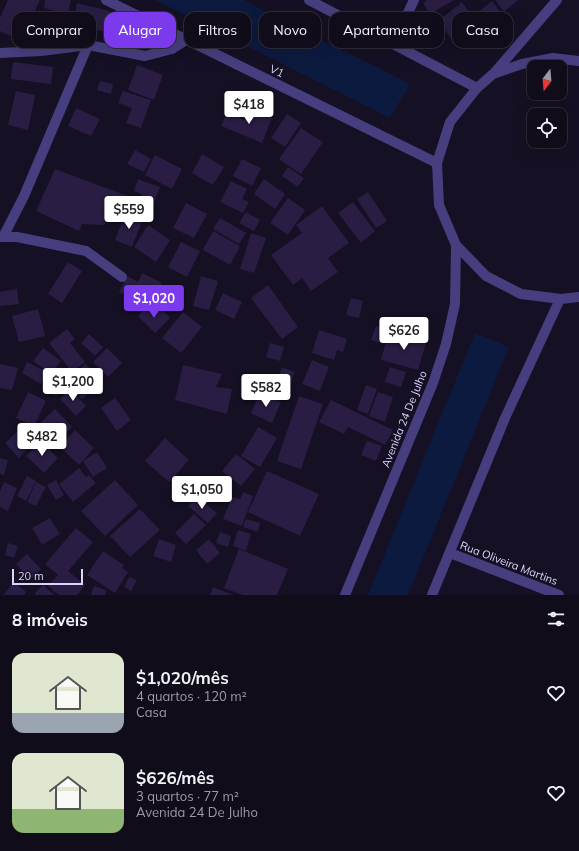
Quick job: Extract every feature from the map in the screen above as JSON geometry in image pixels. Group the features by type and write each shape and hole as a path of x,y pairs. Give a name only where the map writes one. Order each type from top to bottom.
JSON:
{"street":[{"name":"V1","path":"106,0 184,39"},
{"path":"309,0 332,12"},
{"path":"408,12 414,0"},
{"path":"557,0 493,74 477,88 450,122 437,163 439,206 456,245 486,276 522,294 560,299 579,297"},
{"path":"96,47 145,56 172,49 184,41"},
{"path":"0,53 64,48"},
{"path":"87,48 24,196 1,237 17,237 86,251 122,277"},
{"name":"V1","path":"202,48 437,163"},
{"path":"401,48 477,88"},
{"path":"493,74 522,64 553,58 579,61"},
{"name":"Avenida 24 De Julho","path":"345,595 433,383 446,344 455,304 456,245"},
{"path":"432,595 505,418 560,299"},
{"name":"Rua Oliveira Martins","path":"450,552 559,595"}],"water":[{"path":"155,0 243,0 267,12 259,12 259,48 321,48 321,39 329,43 329,48 338,48 410,84 390,118 251,48 251,12 184,12 184,15"},
{"path":"475,333 509,347 408,595 368,595"}],"building":[{"path":"8,0 40,0 34,12 12,12 12,37 0,31 0,18"},
{"path":"45,0 71,0 68,12 60,12 44,8"},
{"path":"428,0 454,0 433,12 429,12 423,3"},
{"path":"495,0 518,0 504,12"},
{"path":"492,1 500,12 478,12"},
{"path":"462,2 469,12 452,12 452,40 444,29 444,16"},
{"path":"77,3 110,11 104,12 104,32 96,30 96,12 75,12"},
{"path":"13,62 53,67 51,84 11,79"},
{"path":"137,65 163,75 154,100 128,90"},
{"path":"100,81 113,84 111,94 97,90"},
{"path":"16,91 35,95 28,130 8,125"},
{"path":"123,91 151,100 141,128 126,123 132,108 118,103"},
{"path":"76,108 100,119 91,136 68,126"},
{"path":"250,109 272,118 262,143 221,126 227,112 245,120"},
{"path":"287,114 301,123 285,147 271,138"},
{"path":"301,128 323,142 301,174 279,159"},
{"path":"135,150 151,159 144,172 127,164"},
{"path":"202,154 224,167 213,185 192,173"},
{"path":"155,155 182,169 172,189 145,175"},
{"path":"242,159 261,168 252,186 233,176"},
{"path":"288,167 304,178 298,187 282,176"},
{"path":"55,169 128,196 104,225 82,224 79,231 36,211"},
{"path":"138,179 160,187 150,213 135,207 141,194 134,191"},
{"path":"264,179 285,194 275,209 254,194"},
{"path":"231,181 247,189 242,199 249,202 243,213 220,202"},
{"path":"368,192 387,221 376,228 357,199"},
{"path":"288,198 305,210 288,235 270,223"},
{"path":"353,202 375,231 361,243 338,213"},
{"path":"186,203 207,214 194,238 173,228"},
{"path":"322,206 349,243 328,258 338,272 311,291 302,278 293,285 271,255 302,233 296,225"},
{"path":"126,212 143,219 132,247 115,240"},
{"path":"246,212 260,220 254,231 239,223"},
{"path":"220,218 246,233 239,244 213,229"},
{"path":"148,225 170,240 156,262 134,247"},
{"path":"213,231 240,246 230,265 203,250"},
{"path":"251,233 266,238 254,273 240,269"},
{"path":"181,242 200,251 187,277 168,267"},
{"path":"68,262 82,271 62,303 48,294"},
{"path":"142,273 162,283 149,307 119,292 127,276 138,282"},
{"path":"201,276 218,281 209,310 193,306"},
{"path":"268,285 298,327 282,339 251,298"},
{"path":"17,289 19,304 0,306 0,292"},
{"path":"223,293 242,302 234,319 215,310"},
{"path":"351,298 363,301 359,318 346,315"},
{"path":"146,308 154,316 161,309 170,318 155,333 138,316"},
{"path":"38,309 45,336 19,342 12,316"},
{"path":"183,312 202,327 181,353 162,338"},
{"path":"376,326 388,330 383,344 371,340"},
{"path":"67,329 75,339 70,343 85,362 72,372 49,343"},
{"path":"319,330 347,339 343,352 337,350 334,360 312,353"},
{"path":"89,334 103,347 95,356 81,343"},
{"path":"388,334 410,340 411,336 427,340 418,370 381,360"},
{"path":"270,343 284,347 280,361 266,357"},
{"path":"43,348 61,361 51,374 33,361"},
{"path":"107,348 122,363 108,377 93,362"},
{"path":"312,360 329,367 320,391 302,384"},
{"path":"27,362 47,372 41,384 22,373"},
{"path":"0,364 18,368 12,390 0,388"},
{"path":"85,364 97,375 88,385 76,373"},
{"path":"183,365 222,374 216,387 232,389 227,414 175,400"},
{"path":"62,367 71,374 56,396 46,390"},
{"path":"282,367 295,372 285,397 272,392"},
{"path":"390,367 406,372 401,387 385,382"},
{"path":"78,378 91,390 82,399 69,386"},
{"path":"366,385 377,389 368,414 357,410"},
{"path":"70,389 86,406 76,416 60,399"},
{"path":"28,392 46,401 34,426 16,418"},
{"path":"378,392 393,397 385,422 369,416"},
{"path":"260,393 281,402 272,423 251,413"},
{"path":"299,396 323,404 301,469 277,461"},
{"path":"115,398 131,420 117,431 101,408"},
{"path":"331,400 393,430 385,445 348,427 344,434 319,422"},
{"path":"55,409 72,427 54,444 37,426"},
{"path":"258,427 277,438 260,467 241,456"},
{"path":"19,430 33,443 19,458 5,443"},
{"path":"75,430 94,448 79,465 60,447"},
{"path":"165,438 189,460 169,482 145,461"},
{"path":"40,441 58,458 44,473 26,456"},
{"path":"367,441 382,446 376,461 361,455"},
{"path":"97,452 107,468 93,477 83,461"},
{"path":"236,454 255,469 241,486 222,471"},
{"path":"0,458 8,460 4,475 0,474"},
{"path":"79,468 86,477 89,475 96,483 73,502 59,484"},
{"path":"267,471 319,494 300,536 248,512"},
{"path":"27,476 36,481 26,501 17,496"},
{"path":"56,480 64,495 56,500 47,485"},
{"path":"115,480 138,505 105,536 81,511"},
{"path":"4,482 17,488 8,511 0,507 0,492"},
{"path":"36,482 46,487 36,506 27,502"},
{"path":"243,492 253,496 242,526 223,519 232,497 240,499"},
{"path":"196,496 217,513 208,523 188,506"},
{"path":"140,509 160,530 130,557 110,536"},
{"path":"194,514 206,525 186,544 175,533"},
{"path":"50,518 60,534 42,545 32,528"},
{"path":"246,519 260,523 258,532 243,527"},
{"path":"76,528 93,542 68,571 85,585 77,595 59,595 48,586 58,575 45,564"},
{"path":"238,530 251,534 246,551 233,546"},
{"path":"220,532 231,536 228,547 216,543"},
{"path":"159,539 176,545 171,562 153,556"},
{"path":"209,539 220,553 207,564 196,550"},
{"path":"8,543 18,546 14,558 5,555"},
{"path":"239,549 288,569 277,595 243,595 224,588"},
{"path":"103,551 124,565 122,568 128,572 115,593 87,575"},
{"path":"27,554 41,569 30,580 16,564"},
{"path":"129,577 137,580 131,591 124,587"},
{"path":"14,582 26,592 24,595 3,595"},
{"path":"43,585 54,595 36,595 35,593"},
{"path":"94,586 106,590 105,595 91,595"},
{"path":"213,587 233,595 210,595"}]}
